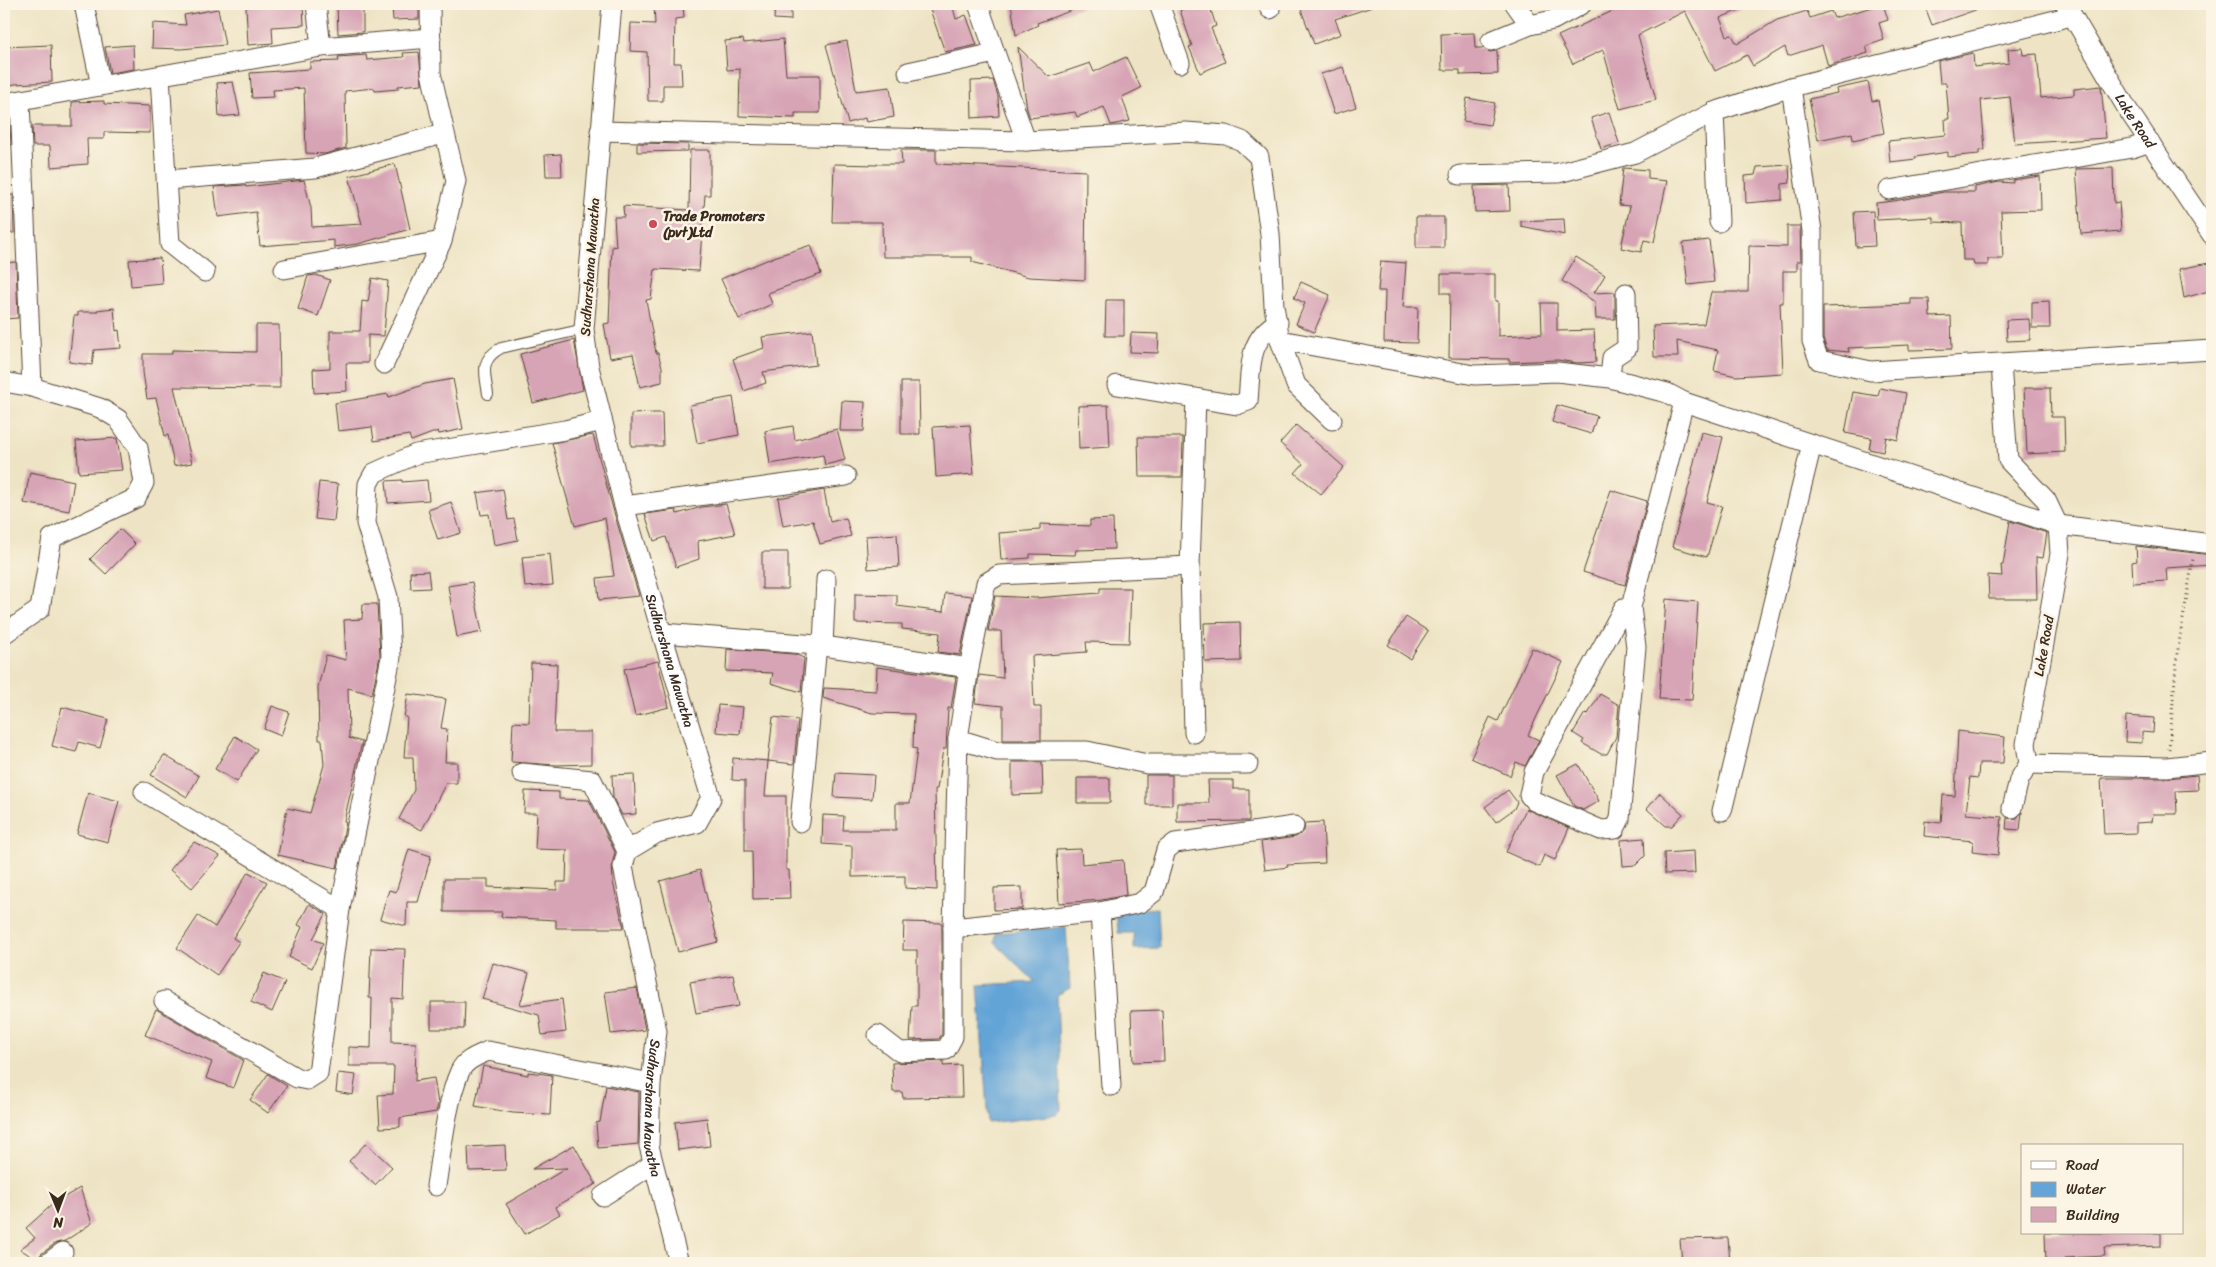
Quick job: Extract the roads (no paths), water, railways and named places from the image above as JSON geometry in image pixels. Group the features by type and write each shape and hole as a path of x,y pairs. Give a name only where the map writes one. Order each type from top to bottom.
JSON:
{"street":[{"path":"84,4 101,86"},
{"path":"316,4 321,47"},
{"path":"384,364 442,241 456,181 443,134 430,73 430,4"},
{"name":"Sudharshana Mawatha","path":"612,4 584,329 589,367 624,506 711,798 697,823 657,834 627,851 623,868 657,1030 651,1083 649,1146 679,1263"},
{"path":"978,4 1026,141"},
{"path":"1159,4 1180,63"},
{"path":"1515,4 1530,25"},
{"path":"1491,41 1530,25 1553,20 1582,4"},
{"path":"1460,176 1558,172 1635,153 1714,112 1791,87 2068,10"},
{"name":"Lake Road","path":"2068,10 2128,110 2212,235"},
{"path":"32,388 12,102 321,47 431,38"},
{"path":"908,72 995,53"},
{"path":"160,76 170,244 205,272"},
{"path":"1791,87 1812,232 1812,341 1819,360 1871,371 2212,350"},
{"path":"1714,112 1719,222"},
{"path":"600,130 1026,141 1186,132 1226,135 1242,141 1259,157 1270,234 1274,306 1279,331 1296,385 1332,420"},
{"path":"167,180 315,168 443,134"},
{"path":"1888,190 2132,148 2150,142"},
{"path":"284,269 442,241"},
{"path":"1610,378 1612,358 1627,348 1626,293"},
{"path":"1117,385 1238,404 1248,401 1253,350 1266,329 1474,375 1558,372 1610,378 1667,393 1684,402 2058,524 2204,543"},
{"name":"Lake Road","path":"2001,364 2008,460 2046,500 2058,524 2060,554 2026,744 2029,764"},
{"path":"4,382 32,388 100,408 118,419 138,448 144,483 136,498 52,538 40,609 4,634"},
{"path":"1194,733 1190,566 1196,398"},
{"path":"1631,607 1623,609 1538,764 1534,772 1529,794 1534,801 1601,830 1615,829 1620,819 1636,647 1631,607 1684,402"},
{"path":"164,1001 297,1078 307,1080 318,1073 340,909 391,657 388,597 366,523 368,484 374,473 416,454 565,430 602,421"},
{"path":"1722,812 1812,444"},
{"path":"624,506 846,476"},
{"path":"878,1036 900,1052 946,1050 953,1037 953,928 958,739 969,668 986,583 999,576 1190,566"},
{"path":"800,822 826,579"},
{"path":"662,633 820,646 969,668"},
{"path":"958,739 997,751 1086,751 1147,764 1248,764"},
{"path":"2012,808 2019,780 2029,764 2167,766 2212,762"},
{"path":"522,773 592,780 627,851"},
{"path":"144,792 340,909"},
{"path":"953,928 1100,912 1140,903 1154,892 1166,850 1175,844 1294,826"},
{"path":"1100,912 1111,1086"},
{"path":"436,1186 452,1100 460,1070 472,1058 488,1051 651,1083"},
{"path":"603,1196 653,1164"},
{"path":"48,1263 63,1252"}],"lane":[{"path":"488,394 484,368 490,354 500,348 584,329"}],"water":[{"path":"1158,908 1160,948 1134,949 1134,933 1118,933 1116,911"},
{"path":"1066,927 1070,988 1057,995 1061,1110 1056,1115 988,1123 978,985 1035,982 995,943 996,933"}],"place":[{"name":"Trade Promoters (pvt)Ltd","path":"653,224"}]}
